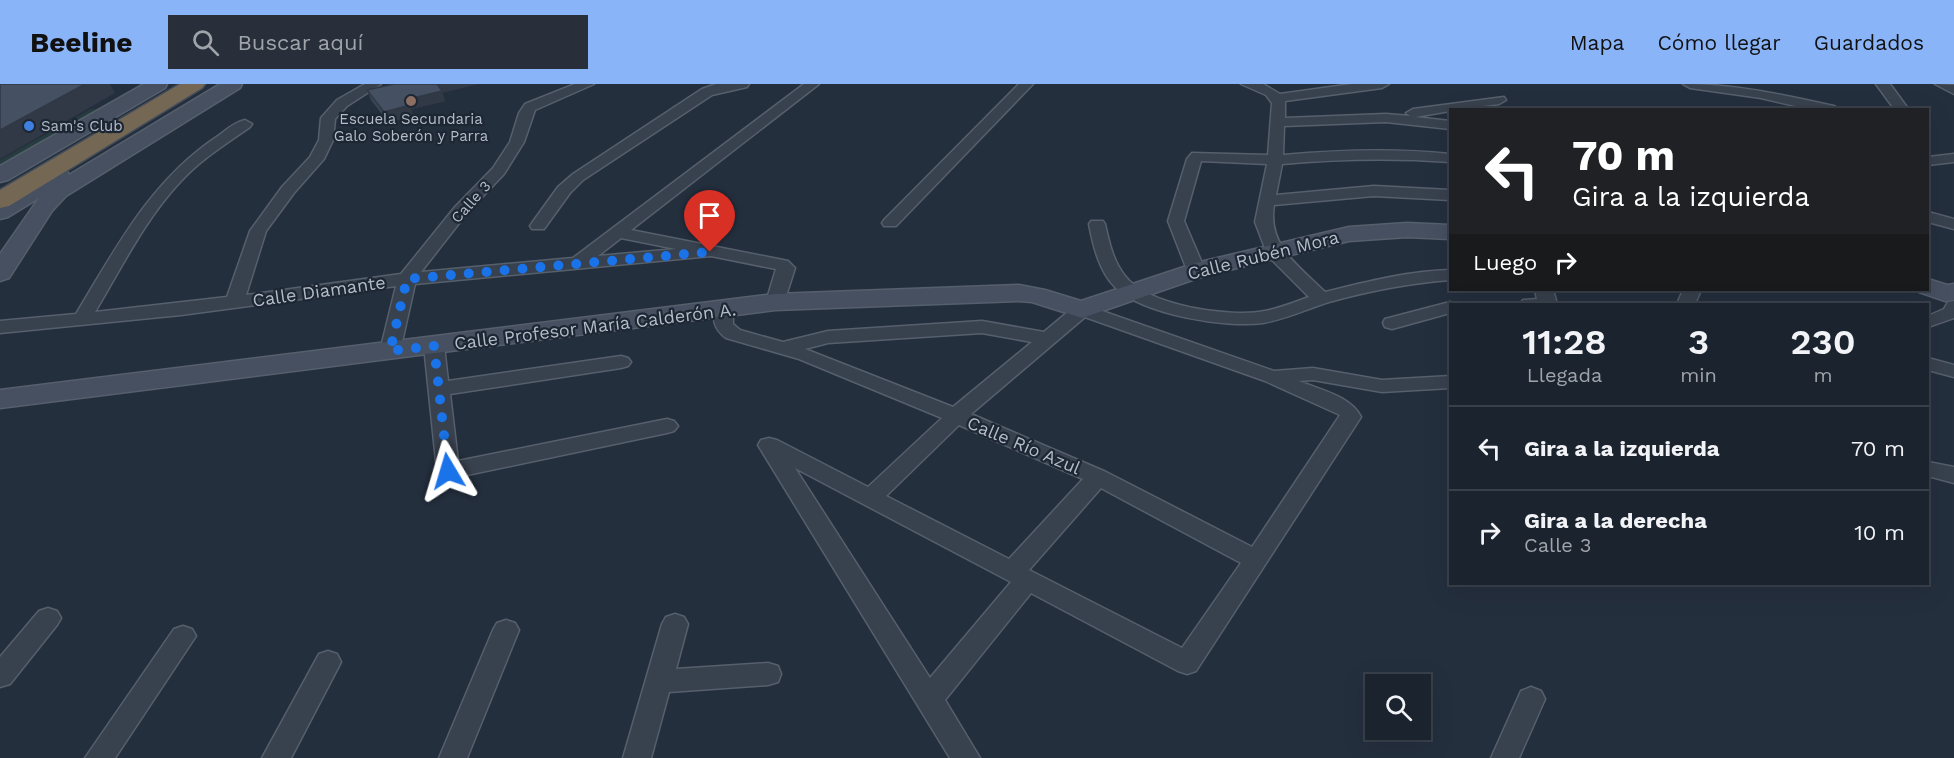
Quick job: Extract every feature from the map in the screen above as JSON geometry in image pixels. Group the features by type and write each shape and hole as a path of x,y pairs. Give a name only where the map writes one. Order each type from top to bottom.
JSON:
{"highway":[{"path":"0,189 178,84"},
{"path":"0,201 195,84"},
{"path":"38,153 104,127"}],"street":[{"path":"0,175 158,84"},
{"path":"0,213 212,84"},
{"path":"0,273 43,207 58,191 233,84"},
{"path":"235,302 258,231 288,190 317,159 326,140 328,118 342,103 374,84"},
{"name":"Calle 3","path":"390,351 407,279 461,210 499,171 517,142 530,107 587,84"},
{"path":"538,226 564,190 578,177 707,92 720,87 742,84"},
{"path":"577,264 812,84"},
{"path":"890,223 1026,84"},
{"path":"1256,85 1278,98 1382,84"},
{"path":"1474,108 1500,105 1493,84"},
{"path":"1690,84 1765,89 1827,108"},
{"path":"1882,84 1900,108"},
{"path":"1942,84 1954,90"},
{"path":"1278,98 1275,160 1263,222 1274,252 1322,299"},
{"path":"1278,122 1386,118 1449,111"},
{"path":"1386,118 1449,125"},
{"path":"82,319 130,240 165,190 192,161 245,124"},
{"path":"1196,270 1176,221 1194,159 1205,154 1275,160 1343,154 1399,154 1449,158"},
{"path":"1929,162 1954,158"},
{"path":"1267,201 1374,191 1449,195"},
{"path":"1929,217 1954,224"},
{"path":"1097,224 1102,247 1120,282 1131,291 1177,309 1221,318 1264,317 1322,299 1422,276 1449,275"},
{"name":"Calle Rubén Mora","path":"1082,310 1196,270 1349,234 1407,230 1449,232"},
{"path":"620,233 782,265 786,268 775,302"},
{"name":"Calle Diamante","path":"0,327 235,302 407,279 710,252"},
{"name":"Calle Profesor María Calderón A.","path":"0,399 775,302 1019,293 1082,310"},
{"path":"1929,322 1953,312 1947,296"},
{"path":"1392,323 1449,308"},
{"name":"Calle Río Azul","path":"724,309 722,321 724,328 733,334 784,348 956,416 1098,477 1256,560"},
{"path":"871,498 956,416 1082,310 1272,377 1338,405 1351,417 1187,663 1020,576 871,498 770,445 966,758"},
{"name":"Calle Río Azul","path":"784,348 828,337 982,327 1048,339"},
{"path":"434,346 448,471 667,426"},
{"path":"439,389 621,362"},
{"path":"1929,364 1954,370"},
{"path":"1272,377 1313,374 1382,386 1449,381"},
{"path":"1929,469 1954,475"},
{"path":"930,698 1020,576 1098,477"},
{"path":"0,675 48,618"},
{"path":"637,758 675,624"},
{"path":"453,758 506,630"},
{"path":"99,758 183,636"},
{"path":"276,758 328,662"},
{"path":"660,681 768,674"},
{"path":"1505,758 1531,699"}],"green space":[{"path":"91,109 99,109 0,167 0,160"}],"building":[{"path":"0,84 85,84 0,130"},
{"path":"394,84 437,84 442,91 405,100 410,105 384,112 367,90"}],"place":[{"name":"Escuela Secundaria Galo Soberón y Parra","path":"411,101"},
{"name":"Sam's Club","path":"29,126"}],"route":[{"path":"448,471 434,346 390,351 407,279 710,252"}]}
